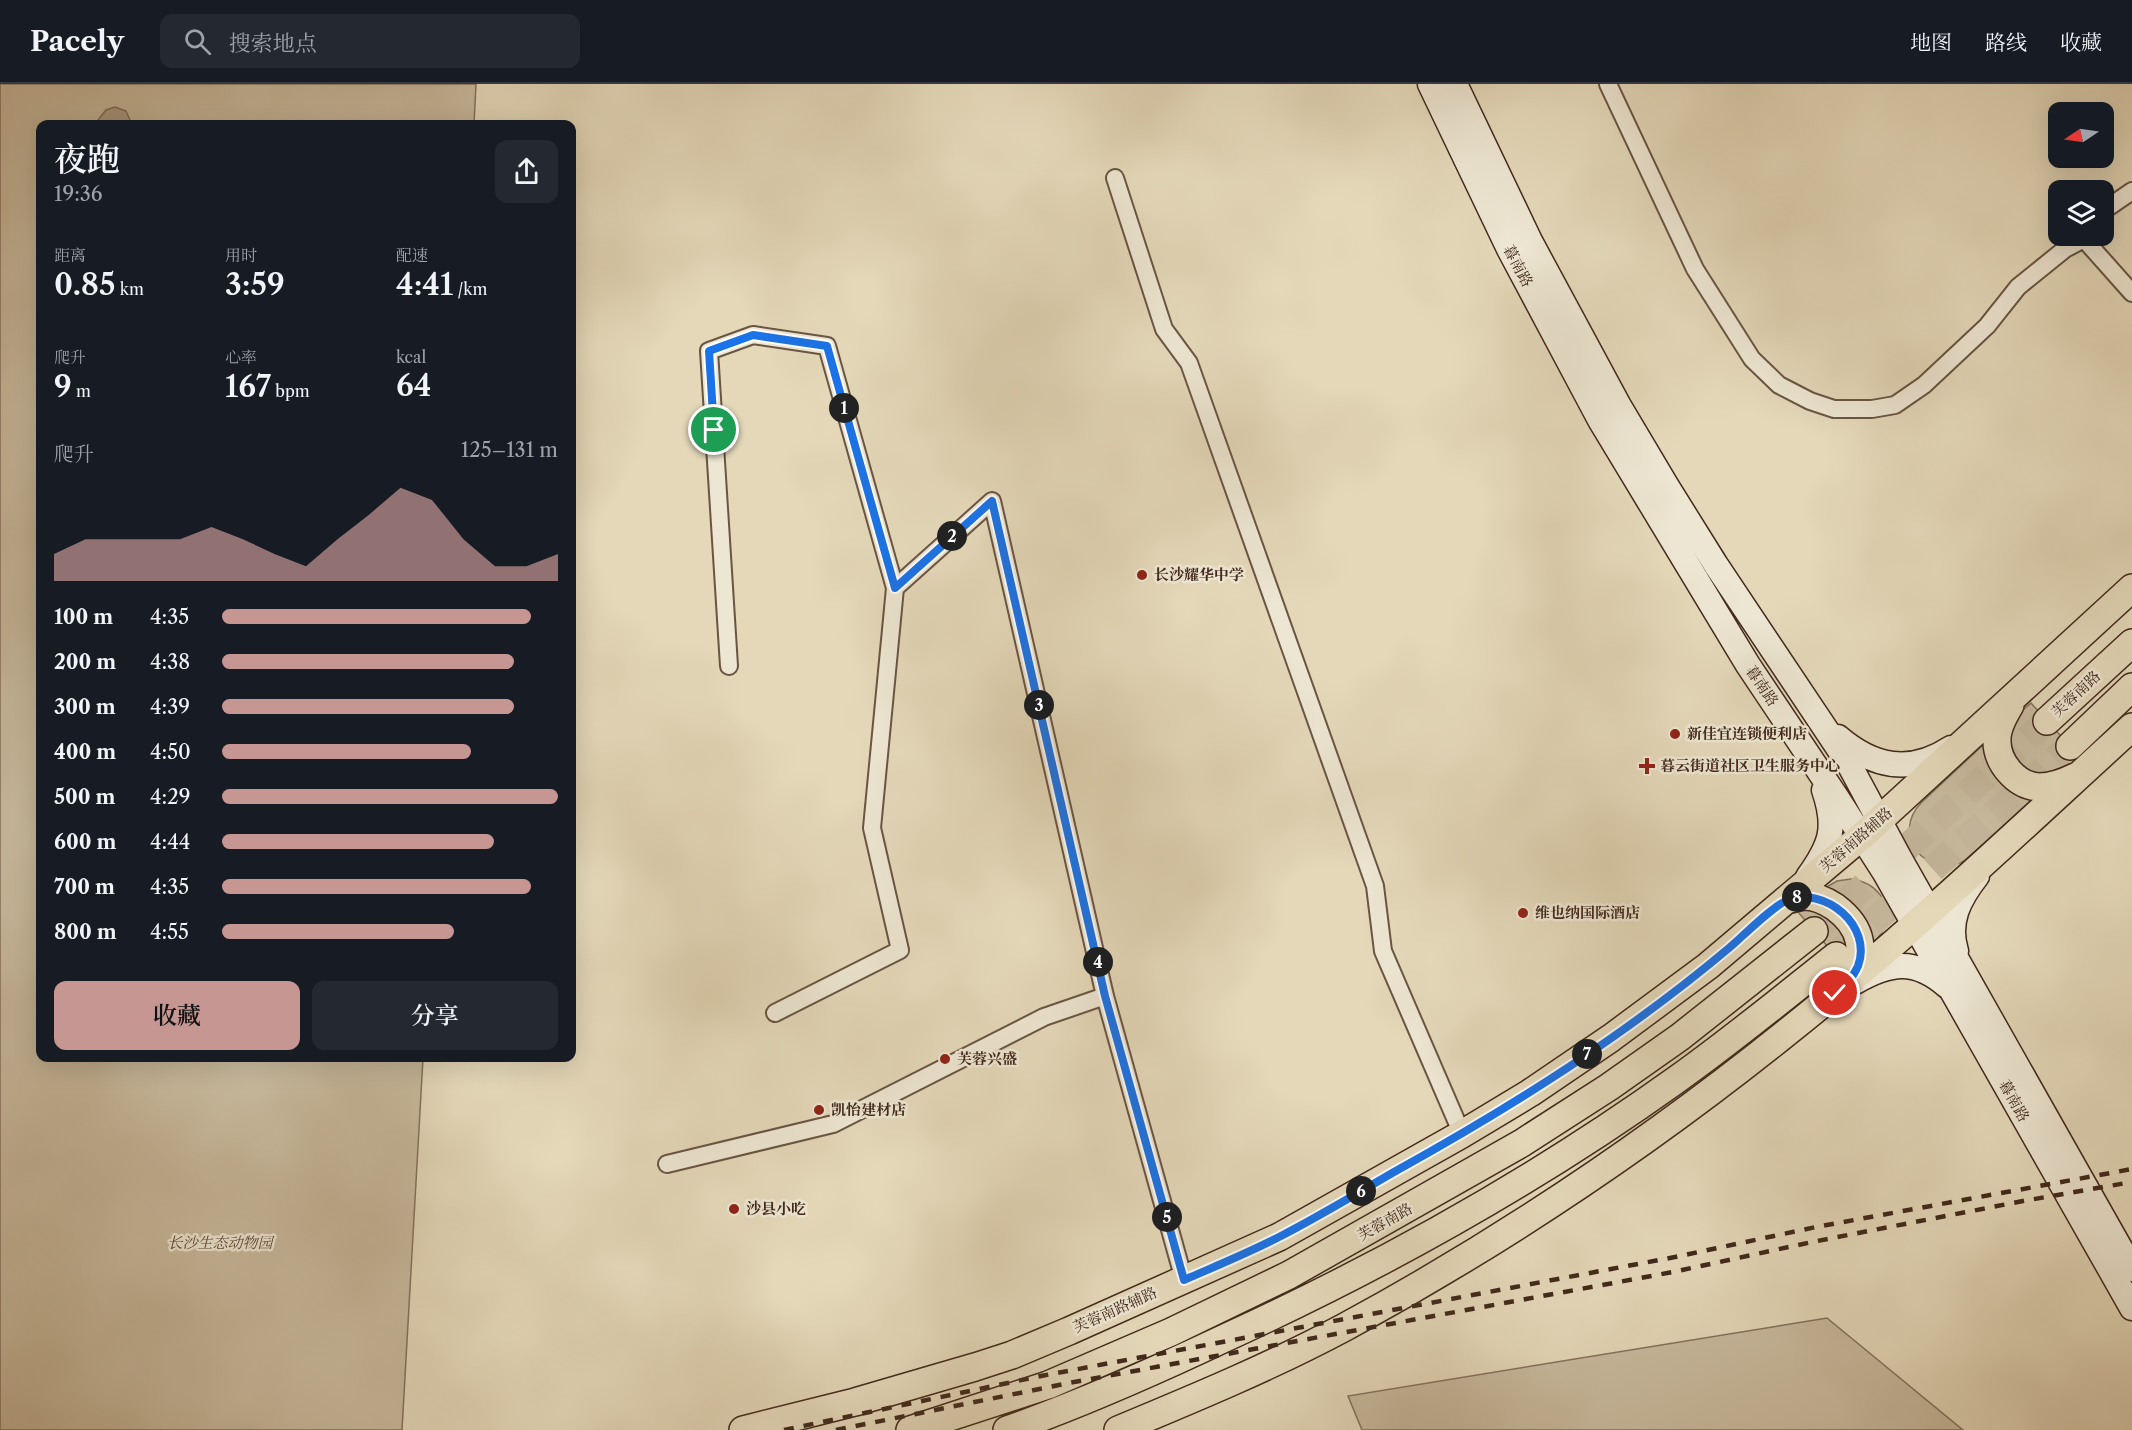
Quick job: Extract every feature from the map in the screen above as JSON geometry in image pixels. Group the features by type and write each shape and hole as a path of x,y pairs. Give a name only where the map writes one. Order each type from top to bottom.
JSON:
{"main road":[{"name":"暮南路","path":"1430,84 1509,249 1600,420 1742,656 1803,748 1870,828 1956,979 2132,1308"},
{"name":"暮南路","path":"1455,84 1530,241 1619,406 1684,515 1849,764 1870,828"},
{"name":"芙蓉南路辅路","path":"743,1430 855,1402 1012,1355 1279,1237 1530,1093 1611,1038 1708,966 1870,828 2132,588"},
{"name":"芙蓉南路","path":"2047,721 2132,643"},
{"path":"2070,746 2132,687"},
{"path":"2013,699 2000,726 1997,740 1998,753 2009,771 2030,785 2040,787 2078,776"},
{"path":"1816,715 1850,748 1878,762 1892,765 1918,763 1930,759 1946,752 1978,731"},
{"path":"1118,1430 1221,1386 1343,1328 1529,1217 1646,1139 1783,1036 1841,988 1997,852 2132,727"},
{"path":"1789,898 1817,865 1830,840 1832,828 1829,804 1815,769 1803,748"},
{"path":"1841,988 1894,966 1921,969 1935,976 1956,979 1953,918 1965,891 1997,852"},
{"path":"1789,898 1814,897 1831,904 1855,927 1860,947 1859,963 1841,988"},
{"name":"芙蓉南路","path":"910,1430 1048,1385 1171,1332 1289,1275 1522,1143 1600,1093 1680,1037 1814,931"},
{"path":"1007,1430 1134,1381 1267,1319 1378,1263 1474,1210 1556,1161 1677,1080 1836,956"},
{"name":"暮南路","path":"1956,979 2132,1269"}],"street":[{"path":"1608,84 1695,269 1720,309 1752,359 1779,385 1810,401 1834,408 1872,409 1895,405 1924,385 1987,326 2018,287 2070,246"},
{"path":"1115,178 1164,329 1189,363 1375,886 1383,951 1462,1134"},
{"path":"2114,203 2132,191"},
{"path":"2093,246 2132,293"},
{"path":"729,666 709,351 753,335 827,346 895,588 872,828 900,950 775,1013"},
{"path":"895,588 992,501 1105,996 1184,1280"},
{"path":"667,1164 833,1124 1044,1017 1105,996"}],"green space":[{"name":"长沙生态动物园","path":"0,84 476,84 474,120 36,120 36,1062 423,1062 402,1430 0,1430"},
{"path":"2031,703 2078,755 2070,763 2053,772 2035,772 2026,768 2011,749 2009,731 2011,724 2017,715"},
{"path":"1984,744 2034,799 1964,861 1950,865 1937,864 1926,859 1917,851 1911,840 1909,828 1912,815 1921,803"},
{"path":"1851,879 1868,884 1875,889 1884,902 1886,919 1883,931 1869,946 1823,889 1837,881"},
{"path":"1809,906 1834,918 1852,948 1845,967 1798,912"},
{"path":"1827,1318 1963,1430 1362,1430 1348,1396"}],"shaded area":[{"path":"115,107 126,111 130,120 98,120 106,110"}],"tunnel":[{"path":"1814,931 2047,721"},
{"path":"1841,951 2070,746"}],"railway":[{"path":"784,1430 1041,1376 1675,1257 1816,1227 2132,1169"},
{"path":"836,1430 1069,1383 1673,1272 1812,1242 2132,1182"}],"place":[{"name":"长沙耀华中学","path":"1142,575"},
{"name":"新佳宜连锁便利店","path":"1675,734"},
{"name":"暮云街道社区卫生服务中心","path":"1647,766"},
{"name":"维也纳国际酒店","path":"1523,913"},
{"name":"芙蓉兴盛","path":"945,1059"},
{"name":"凯怡建材店","path":"819,1110"},
{"name":"沙县小吃","path":"734,1209"}],"route":[{"path":"714,430 709,351 753,335 827,346 895,588 992,501 1105,996 1184,1280 1279,1237 1530,1093 1611,1038 1708,966 1786,900 1806,896 1824,900 1841,912 1855,927 1859,938 1859,963 1848,982 1835,993"}]}
